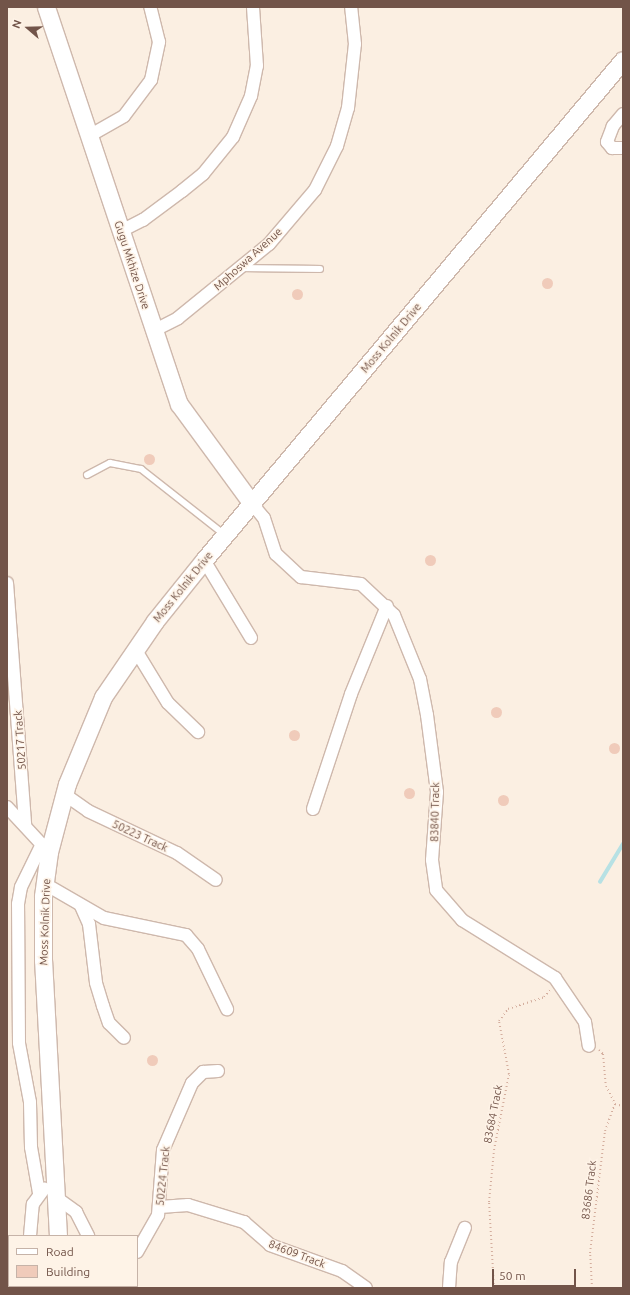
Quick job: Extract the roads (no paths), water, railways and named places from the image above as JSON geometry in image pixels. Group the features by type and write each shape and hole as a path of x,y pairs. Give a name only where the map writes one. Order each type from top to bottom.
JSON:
{"main road":[{"name":"Gugu Mkhize Drive","path":"46,7 153,331 179,404 253,505"},
{"name":"Moss Kolnik Drive","path":"58,1235 43,960 46,848 64,794 103,697 135,649 204,560 253,505 623,60"}],"street":[{"path":"89,136 124,116 151,80 159,42 150,7"},
{"path":"121,231 159,210 198,178 233,137 251,96 257,66 254,7"},
{"name":"Mphoswa Avenue","path":"153,331 178,318 240,268 301,209 337,146 353,73 351,7"},
{"path":"623,114 608,133 607,142 612,148 623,148"},
{"name":"83840 Track","path":"253,505 264,518 276,554 301,577 361,584 387,606 414,660 427,714 438,792 432,860 436,890 462,920 555,978 585,1022 589,1046"},
{"path":"204,560 251,638"},
{"name":"50217 Track","path":"7,583 25,824"},
{"path":"313,809 351,694 387,606"},
{"path":"135,649 168,703 198,732"},
{"name":"50223 Track","path":"64,794 88,811 177,853 216,880"},
{"path":"7,807 25,824 46,848 21,887 18,904 19,1043 30,1102 32,1147 39,1193 30,1215 30,1235"},
{"path":"45,884 104,918 186,935 198,949 227,1009"},
{"path":"81,905 90,924 96,983 103,1006 109,1023 124,1038"},
{"name":"50224 Track","path":"138,1250 155,1224 160,1207 162,1162 168,1137 196,1077 203,1072 218,1071"},
{"path":"39,1193 56,1190 76,1212 88,1235"},
{"name":"84609 Track","path":"160,1207 188,1205 244,1222 270,1245 342,1271 366,1288"},
{"path":"449,1288 451,1262 465,1228"}],"lane":[{"path":"240,268 320,269"},
{"path":"87,475 110,463 141,469 226,536"}],"waterway":[{"path":"600,882 623,844"}]}
